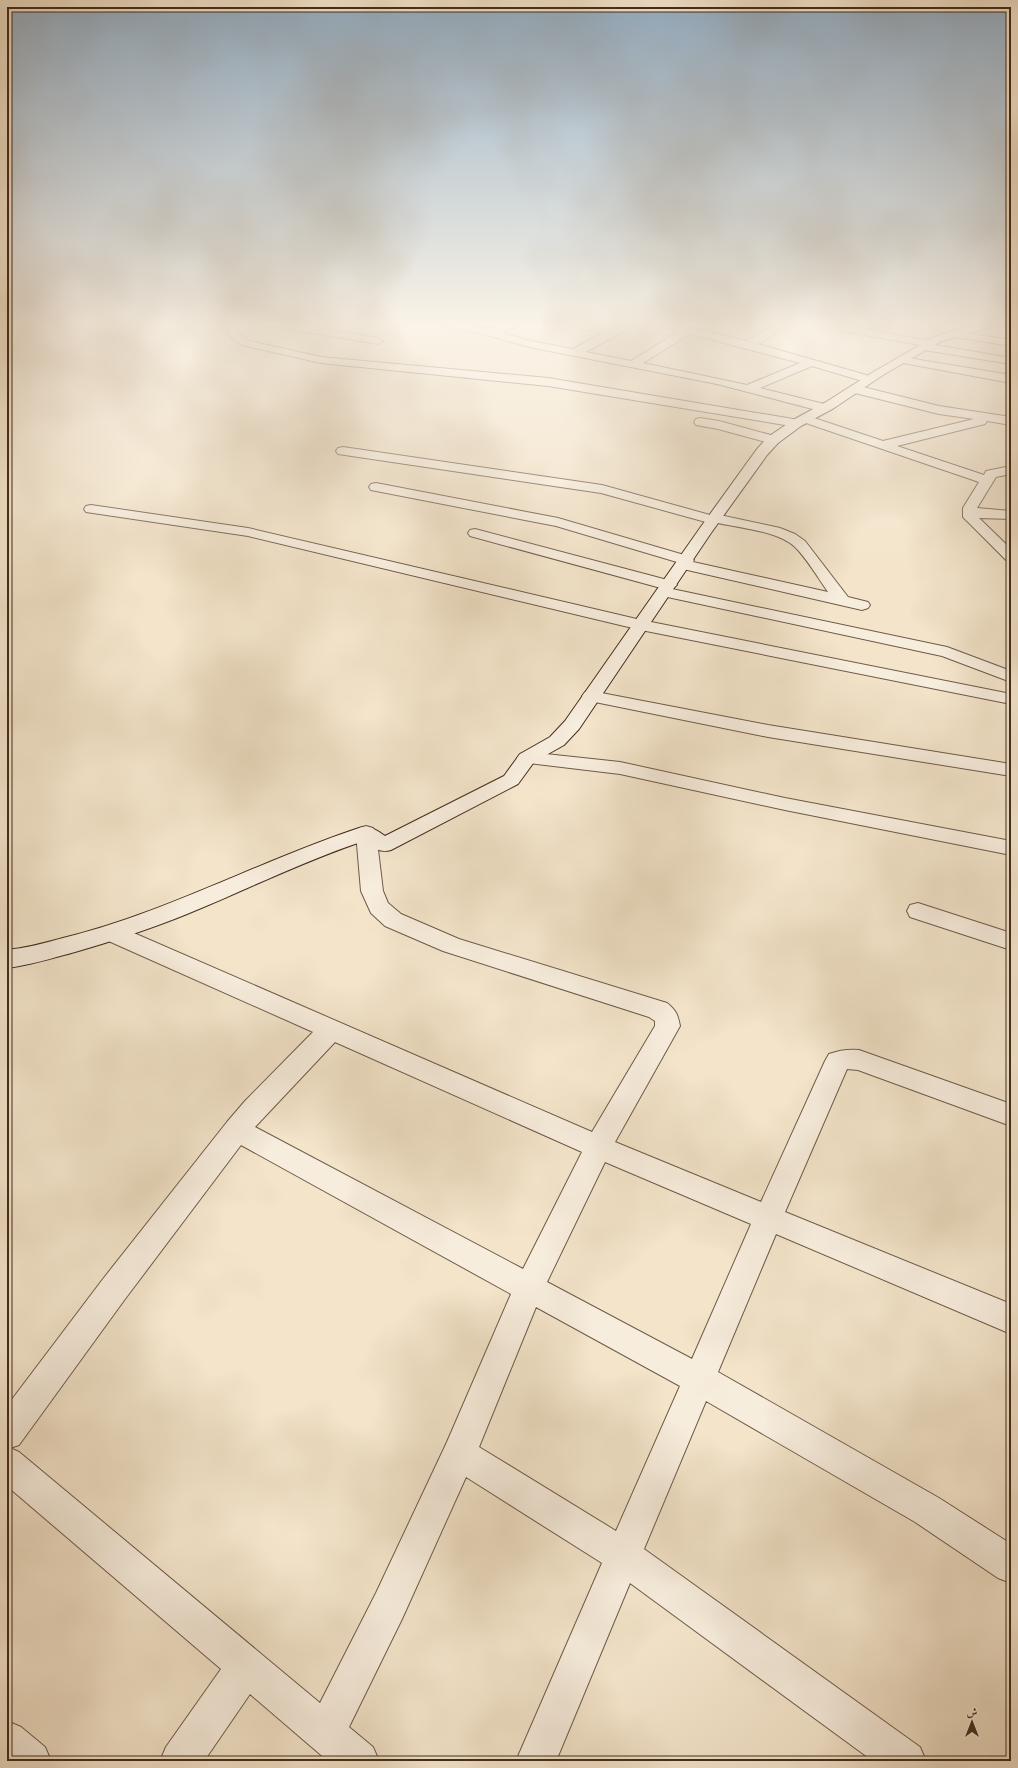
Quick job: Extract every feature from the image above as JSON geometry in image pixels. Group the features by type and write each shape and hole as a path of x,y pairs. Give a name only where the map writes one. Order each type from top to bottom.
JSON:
{"street":[{"path":"694,405 801,421 883,445 986,480"},
{"path":"810,405 824,408"},
{"path":"366,833 384,845 511,780 527,758 557,741 572,725 762,452 773,440 801,421 830,405"},
{"path":"917,405 1011,421"},
{"path":"883,445 991,418"},
{"path":"688,420 719,425 773,440"},
{"path":"343,451 602,489 714,519 775,531 790,537 800,544 843,601"},
{"path":"1011,470 991,474 970,508 969,513 970,517 1011,557"},
{"path":"376,487 558,522 684,562 862,605"},
{"path":"91,510 248,532 641,625 1011,699"},
{"path":"969,513 1011,516"},
{"path":"475,533 666,588 947,652 1011,677"},
{"path":"591,696 768,731 1011,770"},
{"path":"527,758 620,768 785,804 1011,848"},
{"path":"7,959 22,957 112,933 181,908 324,847 366,833"},
{"path":"326,1733 390,1606 459,1454 529,1288 598,1147 668,1026 666,1016 658,1010 451,945 392,920 378,907 372,891 366,833"},
{"path":"918,911 1011,942"},
{"path":"112,933 598,1147 1011,1319"},
{"path":"7,1433 114,1289 237,1130 254,1109 330,1030"},
{"path":"536,1761 768,1218 838,1061 843,1059 859,1060 1011,1116"},
{"path":"237,1130 700,1380 927,1510 1011,1565"},
{"path":"459,1454 624,1556 906,1761"},
{"path":"7,1464 359,1761"},
{"path":"180,1761 246,1666"},
{"path":"7,1741 31,1761"}]}
